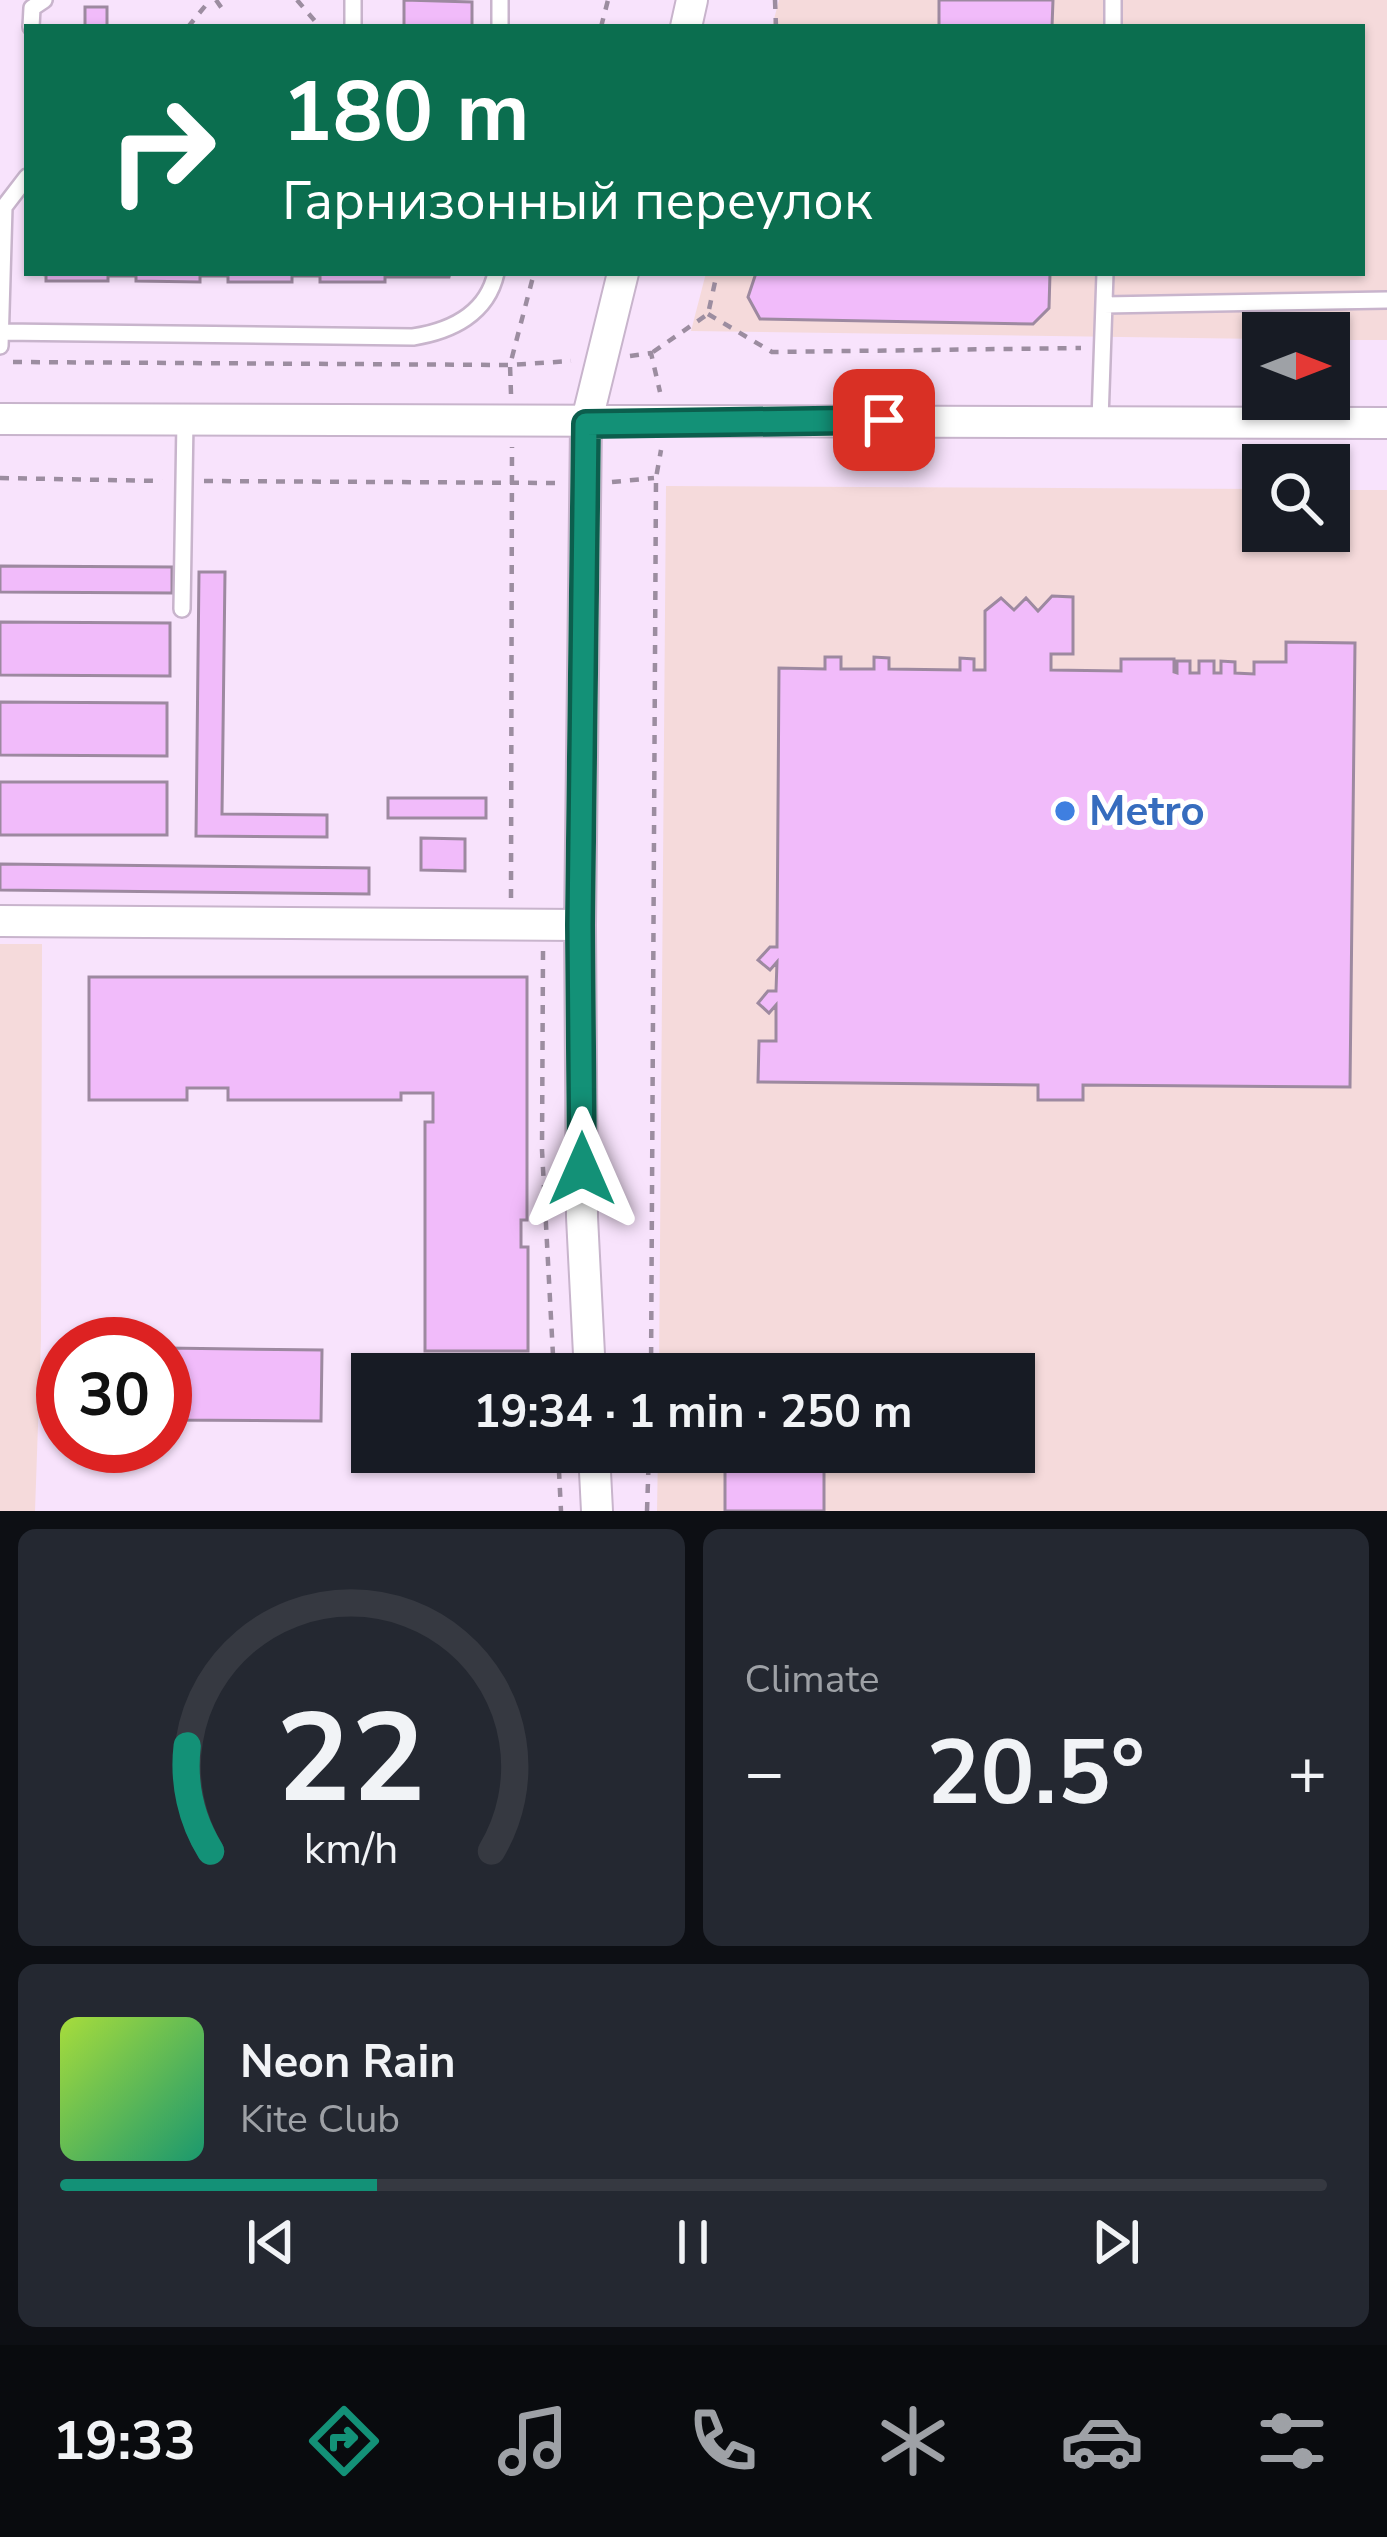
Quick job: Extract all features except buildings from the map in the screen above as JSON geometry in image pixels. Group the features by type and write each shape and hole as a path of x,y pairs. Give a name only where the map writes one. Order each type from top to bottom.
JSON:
{"street":[{"path":"589,1353 582,1216 580,925 586,424 622,276"},
{"path":"0,419 1387,423"},
{"path":"0,921 580,925"},
{"path":"595,1473 597,1511"}],"lane":[{"path":"31,24 32,8 44,0"},
{"path":"0,346 4,207 24,181"},
{"path":"1,327 413,337 439,333 468,319 492,290 495,276"},
{"path":"1100,420 1105,276"},
{"path":"1104,305 1387,300"},
{"path":"182,609 185,420"}],"path":[{"path":"191,24 213,0 223,10"},
{"path":"297,0 317,24"},
{"path":"533,276 509,364 514,924 536,948 582,978"},
{"path":"0,362 509,364 651,353 708,314 717,276"},
{"path":"708,314 772,352 1102,347"},
{"path":"650,1353 656,478 667,420 651,353"},
{"path":"0,478 587,484 656,478"},
{"path":"544,951 542,1150 553,1353"},
{"path":"559,1473 561,1511"},
{"path":"647,1511 648,1473"}],"shaded area":[{"path":"779,0 1387,0 1387,340 1350,340 1350,312 1242,312 1242,339 691,331 705,276 1365,276 1365,24 773,24"},
{"path":"666,486 1242,489 1242,552 1350,552 1350,490 1387,490 1387,1511 657,1511 658,1473 1035,1473 1035,1353 659,1353"},
{"path":"0,944 42,944 41,1317 36,1317 35,1511 0,1511"}],"place":[{"name":"Metro","path":"1065,811"}],"route":[{"path":"582,1169 586,424 884,420"}]}
